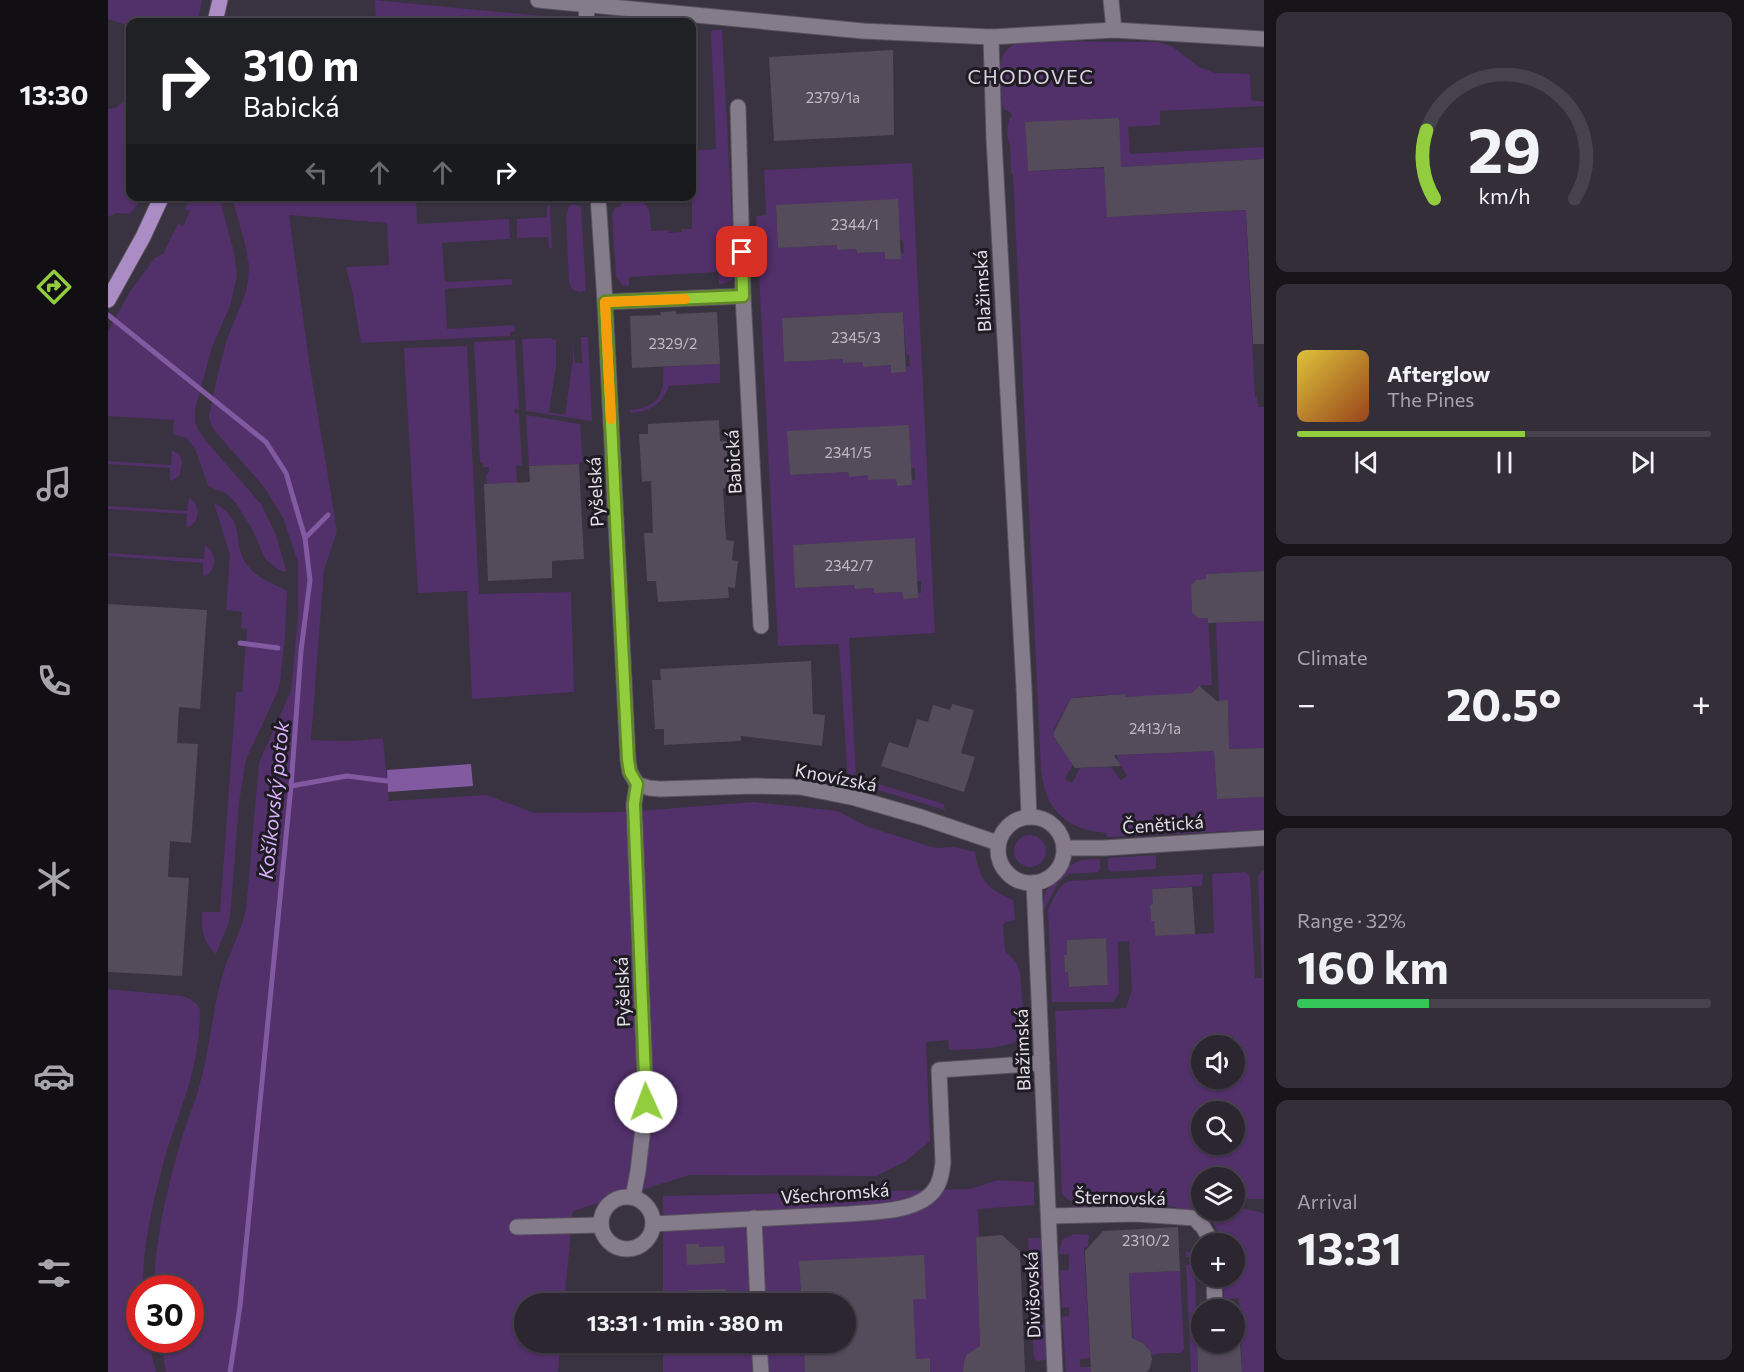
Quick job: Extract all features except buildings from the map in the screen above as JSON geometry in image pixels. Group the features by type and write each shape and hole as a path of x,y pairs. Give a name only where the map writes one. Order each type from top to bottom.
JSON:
{"main road":[{"path":"216,18 220,0"},
{"path":"108,300 143,237 160,201"}],"street":[{"path":"538,0 863,31 991,37 1114,30 1264,39"},
{"path":"1111,0 1114,30"},
{"path":"586,5 587,18"},
{"name":"Blažimská","path":"991,37 994,139 1029,817"},
{"name":"Babická","path":"738,107 743,296 761,626"},
{"name":"Pyšelská","path":"598,201 628,760 630,772 637,784 634,804 646,1102 633,1197"},
{"path":"605,302 743,296"},
{"name":"Knovízská","path":"637,784 660,789 801,787 855,798 998,843"},
{"path":"1029,817 1042,819 1057,830 1064,848 1059,868 1043,881 1034,883 1018,881 1006,872 999,859 998,843 1001,834 1014,821 1029,817"},
{"name":"Čenětická","path":"1064,848 1104,848 1264,838"},
{"name":"Blažimská","path":"1034,883 1049,1216"},
{"name":"Všechromská","path":"653,1224 879,1212 909,1206 926,1199 935,1189 942,1175 939,1070 1042,1063"},
{"path":"633,1197 645,1204 652,1216 653,1224 643,1243 631,1248 611,1243 606,1238 601,1225 608,1205 619,1198 633,1197"},
{"name":"Šternovská","path":"1049,1216 1136,1214 1194,1218 1207,1233"},
{"name":"Divišovská","path":"1049,1216 1055,1372"},
{"path":"754,1218 757,1293"},
{"path":"517,1227 601,1225"},
{"path":"760,1353 761,1372"}],"shaded area":[{"path":"108,0 202,0 199,18 126,18 126,25 108,19"},
{"path":"375,0 555,18 376,18"},
{"path":"712,30 722,30 735,275 731,281 719,285 718,272 629,277 629,286 622,285 616,276 612,214 615,208 621,206 621,201 638,201 646,205 650,214 651,231 668,230 669,233 692,229 692,201 696,201 696,151 716,149"},
{"path":"1023,41 1159,42 1173,47 1199,67 1215,73 1264,74 1250,74 1251,100 1264,102 1264,106 1160,111 1160,125 1128,127 1130,154 1264,147 1264,159 1121,167 1118,118 1025,123 1028,171 1104,168 1108,217 1255,210 1246,220 1255,397 1258,407 1264,407 1264,571 1206,574 1206,579 1196,580 1191,585 1192,613 1198,618 1208,618 1212,685 1198,686 1195,694 1125,697 1124,694 1117,694 1115,698 1108,695 1075,697 1069,701 1053,731 1055,731 1054,738 1073,764 1065,779 1072,783 1080,768 1111,767 1121,780 1127,776 1117,755 1214,751 1217,799 1264,797 1264,829 1107,837 1106,833 1079,827 1060,815 1052,806 1043,782 1013,173 1011,173 1010,145 1007,134 1012,115 1004,109 1002,104 1000,75 1002,58 1006,51"},
{"path":"126,101 126,201 140,201 130,214 116,213 108,217 108,109 115,108"},
{"path":"912,163 935,633 849,638 856,777 944,804 945,810 848,781 839,644 779,646 778,644 756,216 766,215 764,170","holes":["776,205 903,241 904,253 901,254 900,259 886,259 885,252 857,253 856,249 838,250 837,245 778,248","903,312 906,354 909,355 910,366 906,367 906,372 891,373 891,365 863,367 862,362 843,363 843,359 784,362 782,318","909,426 911,468 915,468 915,480 912,480 912,485 897,486 896,479 868,475 849,476 848,472 790,475 788,432","915,539 917,581 921,581 921,593 918,593 918,598 903,599 902,592 874,593 874,588 855,589 854,585 796,588 793,545"]},
{"path":"188,201 220,201 234,252 237,276 230,306 212,347 195,409 195,421 205,440 261,504 276,535 286,570 284,572 265,559 252,529 235,502 227,494 208,486 196,451 187,438 173,434 174,420 108,416 108,331 131,290 155,258 163,254 178,224 183,226 190,211 185,209"},
{"path":"233,201 416,201 417,224 509,219 510,239 442,243 445,282 512,279 512,285 445,289 447,329 514,325 515,331 510,332 510,336 361,343 346,267 389,265 387,223 289,215 309,361 337,531 324,570 311,740 353,741 383,738 389,801 487,795 534,813 624,812 753,802 838,811 866,826 935,848 954,847 975,852 979,869 986,882 997,892 1013,900 1015,920 1003,925 1005,951 1016,962 1020,972 1025,1038 998,1047 949,1050 948,1040 926,1042 930,1141 906,1161 876,1176 690,1175 573,1211 565,1293 514,1293 514,1353 559,1353 558,1372 166,1372 162,1353 204,1353 204,1275 155,1275 159,1232 183,1133 201,1080 222,978 246,909 259,763 291,691 298,615 298,562 283,518 265,488 213,429 209,416 227,339 246,292 249,266"},
{"path":"574,204 581,207 586,291 580,292 573,290 569,283 566,216 569,206"},
{"path":"547,205 550,206 552,248 549,249 548,237 517,238 517,219 547,217"},
{"path":"581,337 588,337 592,421 526,411 522,339 556,339 556,366 549,412 527,409 565,415 573,359 572,339 575,363 582,363"},
{"path":"515,340 519,410 515,409 514,413 519,414 522,465 516,466 517,483 487,484 486,474 488,474 489,467 483,467 483,463 480,462 474,342"},
{"path":"467,346 479,594 571,592 574,692 472,699 467,591 418,593 404,348"},
{"path":"720,364 720,383 669,386 663,398 654,406 644,411 630,413 630,410 648,406 658,398 663,385 663,367"},
{"path":"526,415 580,424 583,462 529,466"},
{"path":"172,450 180,455 182,462 180,475 172,481 170,480 170,468 108,464 108,461 171,465"},
{"path":"189,498 196,505 198,514 194,523 186,528 187,514 108,509 108,506 187,511"},
{"path":"214,503 231,517 243,557 252,571 287,591 280,683 246,759 239,803 229,922 216,954 208,945 204,935 202,912 220,912 236,692 242,692 247,629 241,628 242,612 226,610 230,555"},
{"path":"205,545 209,548 214,560 206,576 203,575 203,563 108,556 108,553 204,559"},
{"path":"1264,621 1264,748 1229,749 1228,701 1219,701 1216,623"},
{"path":"471,764 473,786 388,792 387,770"},
{"path":"1030,835 1041,840 1046,851 1041,862 1030,867 1019,862 1014,851 1019,840"},
{"path":"1156,855 1155,869 1111,872 1108,870 1108,858"},
{"path":"1100,859 1098,872 1068,874 1058,883 1043,911 1044,895 1048,888 1069,866 1081,860"},
{"path":"1264,871 1264,1199 1245,1199 1245,1167 1191,1167 1191,1211 1169,1206 1073,1207 1073,1202 1062,1194 1055,1011 1126,1008 1132,990 1129,941 1118,942 1119,993 1113,1002 1052,1002 1048,910 1058,890 1069,881 1203,874 1202,886 1153,889 1153,904 1150,905 1151,920 1154,921 1155,936 1214,933 1212,874 1246,872 1250,880 1255,978 1262,978 1258,877","holes":["1106,938 1108,985 1069,987 1064,956 1067,955 1067,940"]},
{"path":"108,989 183,996 193,1001 200,1010 194,1065 157,1189 147,1239 143,1275 126,1275 126,1353 151,1353 156,1372 108,1372"},
{"path":"998,1180 1034,1182 1034,1205 978,1209 979,1236 976,1237 980,1347 967,1356 964,1372 663,1372 663,1353 856,1353 856,1293 663,1293 663,1196 970,1189"},
{"path":"1245,1209 1264,1214 1264,1372 1242,1372 1241,1353 1245,1353 1245,1299 1225,1299 1224,1297 1224,1287 1245,1287 1245,1233 1218,1233 1211,1221 1245,1221"},
{"path":"1075,1234 1089,1235 1088,1247 1084,1248 1090,1358 1080,1359 1080,1367 1091,1367 1091,1372 1066,1372 1062,1317 1069,1316 1069,1307 1062,1308 1060,1270 1069,1270 1069,1254 1059,1254 1063,1239"},
{"path":"1028,1238 1041,1238 1045,1307 1034,1308 1031,1305"},
{"path":"1186,1251 1191,1252 1191,1257 1186,1257"},
{"path":"1191,1264 1191,1287 1196,1287 1196,1299 1191,1299 1191,1353 1197,1353 1198,1372 1191,1372 1186,1265"},
{"path":"1180,1271 1184,1349 1180,1353 1151,1355 1144,1344 1133,1340 1129,1273"},
{"path":"1036,1313 1037,1322 1045,1322 1046,1360 1037,1361 1034,1358 1031,1315"}],"waterway":[{"name":"Košíkovský potok","path":"108,315 266,442 286,473 305,538 310,580 301,651 291,786 240,1306 230,1372"},
{"path":"305,538 328,515"},
{"path":"240,643 278,648"},
{"path":"291,786 347,776 387,781"}],"slow traffic":[{"path":"611,419 605,302 685,299"}],"district":[{"name":"CHODOVEC","path":"1031,76"}],"route":[{"path":"646,1102 634,804 637,784 630,772 628,760 605,302 743,296 742,252"}]}
